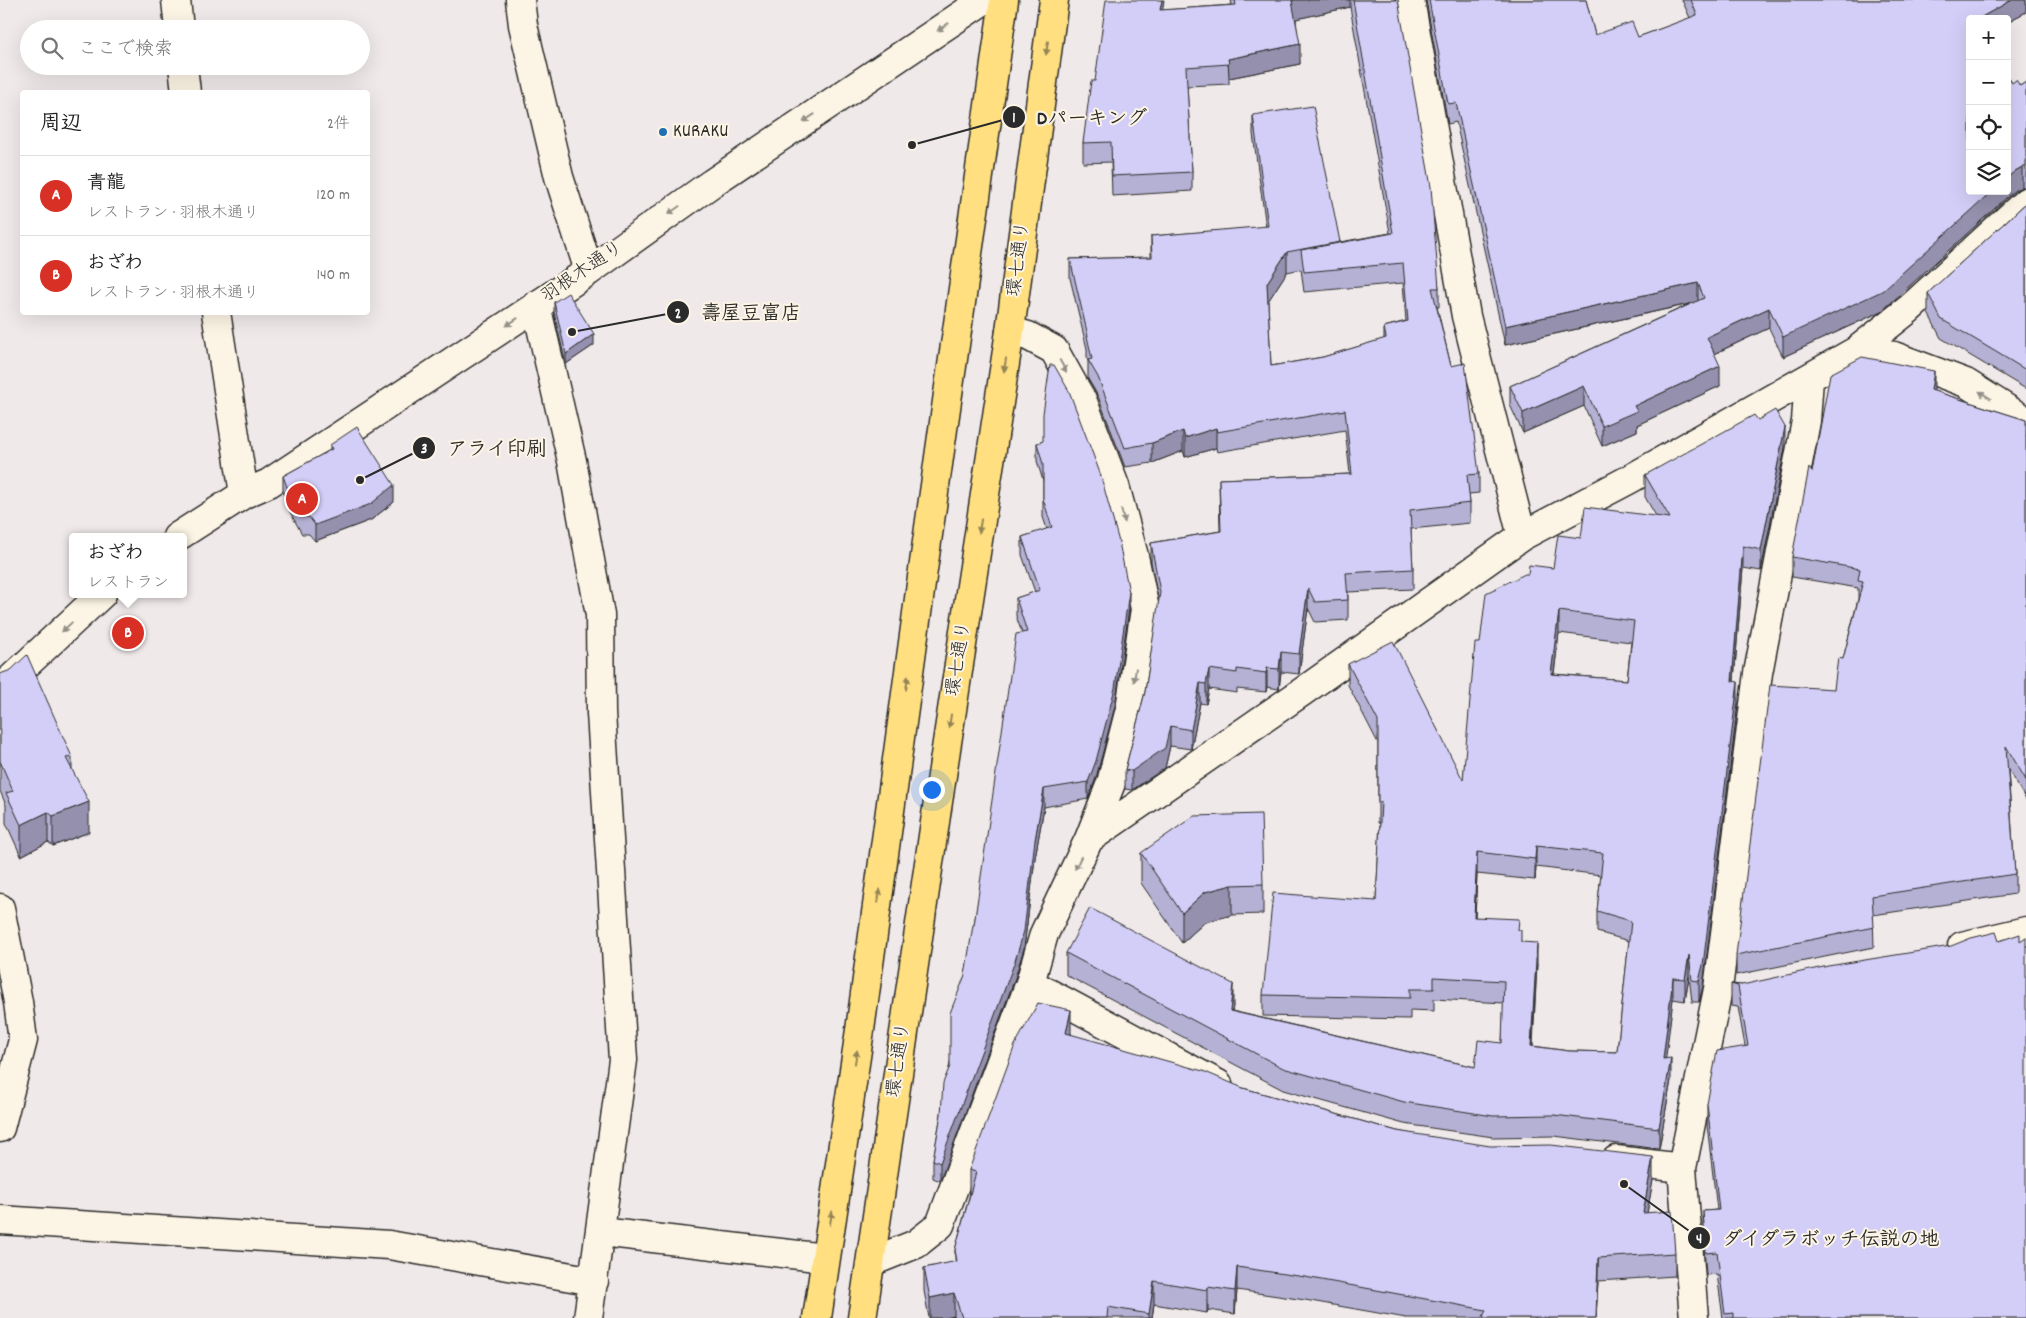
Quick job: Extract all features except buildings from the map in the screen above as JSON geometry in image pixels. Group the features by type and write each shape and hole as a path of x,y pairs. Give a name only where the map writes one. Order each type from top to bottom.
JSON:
{"main road":[{"path":"817,1318 860,1030 1004,0"},
{"name":"環七通り","path":"862,1318 938,795 1010,331 1054,0"}],"street":[{"path":"176,0 178,20"},
{"path":"520,0 523,25 560,178 589,270"},
{"name":"羽根木通り","path":"183,533 244,494 269,483 589,270 712,183 984,0"},
{"path":"1410,0 1466,316 1522,536"},
{"path":"184,75 186,90"},
{"path":"1089,839 1302,692 1522,536 1630,479 1856,351 1909,308 2026,202"},
{"path":"536,305 572,461 600,615 601,713 622,1060 601,1232 588,1318"},
{"path":"216,315 244,494"},
{"path":"871,1262 916,1244 940,1225 1030,983 1044,934 1089,839 1111,783 1130,710 1145,609 1116,486 1083,402 1054,350 1028,336 1010,331"},
{"path":"1856,351 1894,356 1966,383 2026,421"},
{"path":"1694,1318 1682,1168 1729,990 1758,673 1806,420 1809,379"},
{"path":"0,689 98,598"},
{"path":"0,908 18,1002 23,1040 0,1128"},
{"path":"1934,952 2026,931"},
{"path":"1030,983 1224,1087 1239,1093"},
{"path":"1589,1157 1682,1168"},
{"path":"0,1220 389,1245 594,1281"},
{"path":"601,1232 825,1258"}],"place":[{"name":"KURAKU","path":"663,132"},
{"name":"Dパーキング","path":"912,145"},
{"name":"壽屋豆富店","path":"572,332"},
{"name":"アライ印刷","path":"360,480"},
{"name":"青龍","path":"302,499"},
{"name":"おざわ","path":"128,633"},
{"name":"ダイダラボッチ伝説の地","path":"1624,1184"}]}
